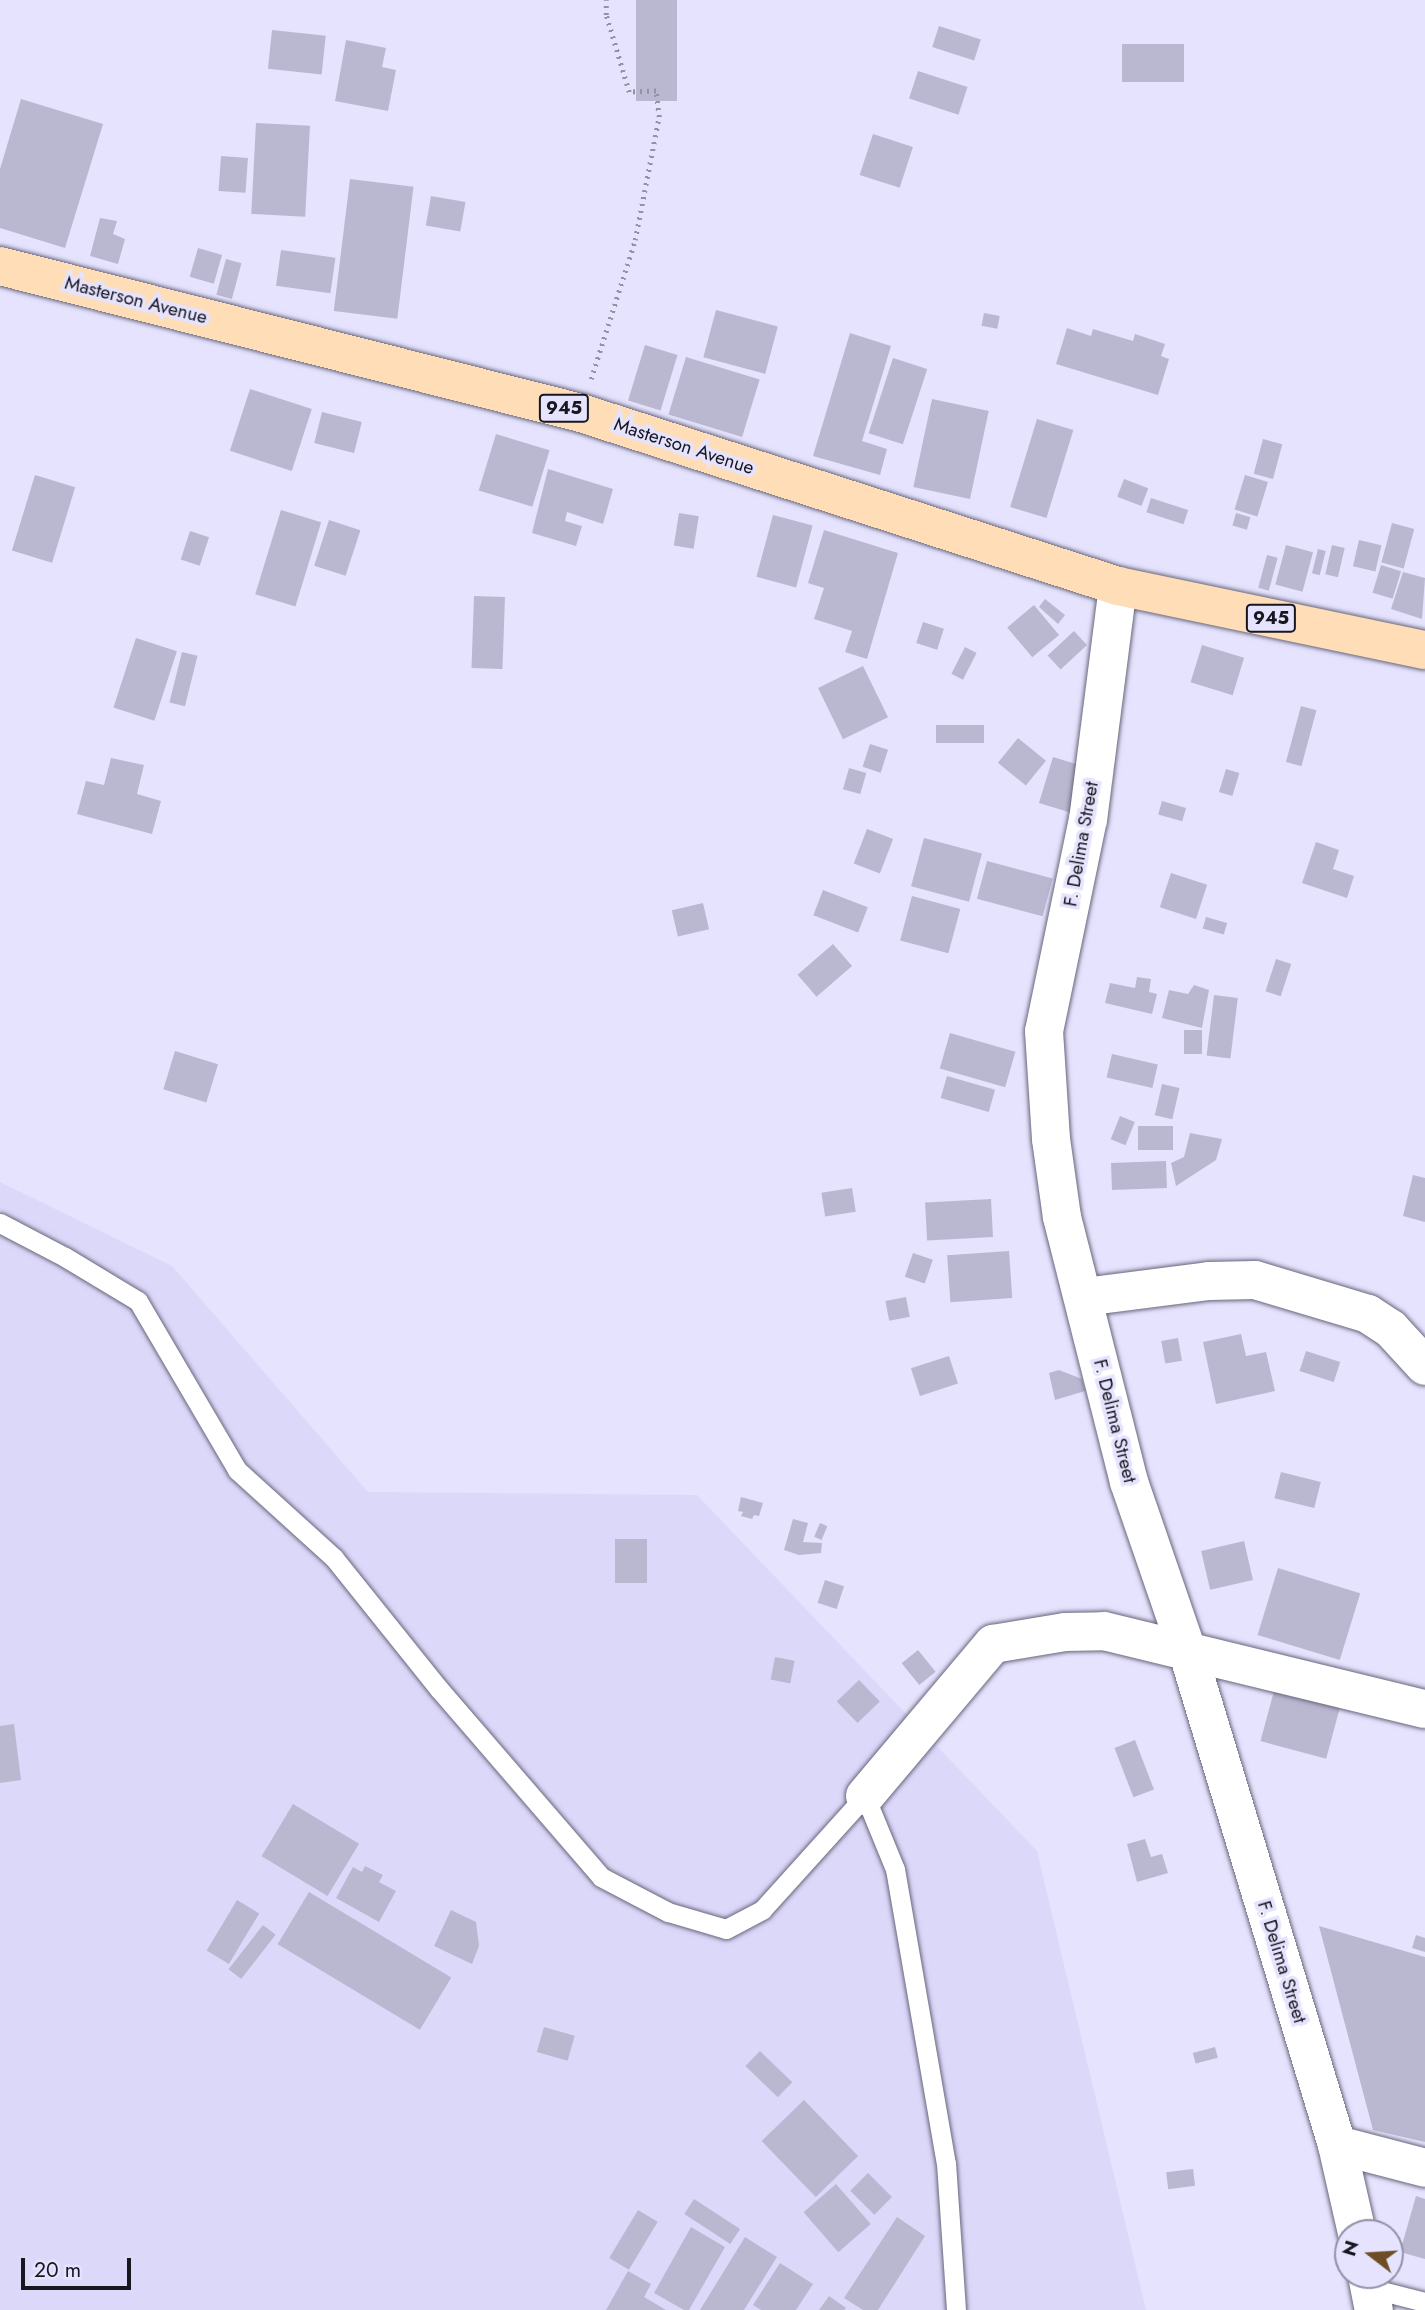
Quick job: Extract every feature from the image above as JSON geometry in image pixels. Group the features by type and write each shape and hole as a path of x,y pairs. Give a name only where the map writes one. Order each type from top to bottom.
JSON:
{"main road":[{"name":"Masterson Avenue","path":"0,266 582,413 1118,586"},
{"name":"945","path":"1118,586 1425,650"}],"street":[{"name":"F. Delima Street","path":"1118,586 1087,819 1044,1031 1051,1139 1062,1217 1129,1482 1188,1653 1337,2145 1354,2219"},
{"path":"1084,1297 1209,1281 1255,1280 1368,1314 1391,1329 1425,1366"},
{"path":"865,1796 993,1644 1065,1632 1104,1631 1425,1709"},
{"path":"1337,2145 1425,2168"}],"lane":[{"path":"0,1223 65,1257 138,1301 237,1470 334,1558 439,1689 601,1877 668,1912 726,1929 762,1910 865,1796 895,1869 946,2163 956,2310"},
{"path":"1370,2291 1425,2302"}],"path":[{"path":"582,413 635,240 659,117 656,91 629,92 606,15 606,0"}],"shaded area":[{"path":"0,1182 172,1266 368,1492 697,1495 1037,1851 1146,2310 0,2310"}],"building":[{"path":"636,0 677,0 677,101 636,101"},
{"path":"939,26 981,40 974,61 932,47"},
{"path":"272,30 326,36 322,74 268,69"},
{"path":"346,40 386,48 382,67 396,70 388,111 335,101"},
{"path":"1122,44 1184,44 1184,82 1122,82"},
{"path":"918,71 967,87 958,115 909,99"},
{"path":"21,99 103,124 65,248 0,228 0,169"},
{"path":"256,123 310,126 305,217 251,214"},
{"path":"873,134 913,147 900,188 860,175"},
{"path":"221,156 248,158 245,193 219,191"},
{"path":"350,179 414,187 397,319 334,311"},
{"path":"431,196 465,202 460,232 426,226"},
{"path":"100,218 117,221 113,234 125,239 118,264 90,256"},
{"path":"198,248 222,255 214,284 190,277"},
{"path":"281,250 335,258 330,293 276,286"},
{"path":"226,259 241,263 232,299 216,295"},
{"path":"716,310 778,327 765,374 703,357"},
{"path":"984,313 1000,316 997,329 982,326"},
{"path":"1067,328 1091,336 1093,329 1133,341 1135,334 1165,344 1161,356 1169,359 1158,395 1056,364"},
{"path":"850,333 891,346 862,441 887,449 880,475 813,456"},
{"path":"645,345 678,355 661,410 628,400"},
{"path":"686,357 760,380 742,437 668,414"},
{"path":"893,358 927,369 903,444 869,433"},
{"path":"250,389 312,409 292,471 230,451"},
{"path":"932,399 989,411 970,499 913,487"},
{"path":"322,412 362,422 354,453 314,443"},
{"path":"1037,419 1073,430 1046,518 1010,507"},
{"path":"496,434 550,450 532,507 479,490"},
{"path":"1263,439 1282,444 1273,479 1254,474"},
{"path":"548,469 613,489 603,524 567,512 565,521 582,526 576,546 532,533"},
{"path":"35,475 75,487 52,563 12,551"},
{"path":"1245,475 1268,482 1257,516 1234,509"},
{"path":"1124,479 1148,488 1141,506 1117,497"},
{"path":"1151,498 1188,510 1183,524 1146,512"},
{"path":"281,510 321,522 295,606 255,594"},
{"path":"679,513 699,516 694,549 674,546"},
{"path":"1236,513 1250,517 1247,530 1232,525"},
{"path":"773,515 813,526 796,587 756,577"},
{"path":"329,520 360,530 346,576 314,566"},
{"path":"1392,523 1414,529 1404,569 1381,563"},
{"path":"824,530 898,553 867,659 845,652 852,631 814,619 824,588 808,583"},
{"path":"190,531 209,537 200,566 181,560"},
{"path":"1359,540 1381,545 1375,571 1353,566"},
{"path":"1286,545 1313,552 1302,592 1275,585"},
{"path":"1332,545 1345,548 1338,577 1325,574"},
{"path":"1318,549 1326,551 1320,575 1312,573"},
{"path":"1267,555 1278,558 1269,591 1258,588"},
{"path":"1381,565 1401,571 1393,599 1373,593"},
{"path":"1403,572 1425,578 1422,619 1391,609"},
{"path":"474,596 505,597 502,669 471,668"},
{"path":"1045,599 1065,615 1058,624 1039,607"},
{"path":"1034,605 1059,635 1032,657 1007,627"},
{"path":"923,622 944,629 937,650 916,643"},
{"path":"1074,631 1087,645 1061,669 1048,656"},
{"path":"136,638 177,651 154,721 113,707"},
{"path":"1202,645 1244,658 1233,695 1191,682"},
{"path":"965,647 977,653 963,680 951,674"},
{"path":"182,652 198,656 185,706 169,702"},
{"path":"863,666 888,717 843,739 818,688"},
{"path":"1301,706 1316,710 1301,766 1286,762"},
{"path":"936,725 984,725 984,743 936,743"},
{"path":"1018,738 1046,761 1026,786 998,763"},
{"path":"870,744 888,750 881,773 863,767"},
{"path":"1053,757 1092,769 1078,815 1039,803"},
{"path":"111,758 144,765 137,794 161,801 152,834 77,814 86,781 104,785"},
{"path":"849,768 866,773 860,794 843,789"},
{"path":"1226,769 1239,773 1232,796 1219,792"},
{"path":"1162,801 1186,808 1182,821 1158,814"},
{"path":"867,829 893,839 880,874 854,864"},
{"path":"924,838 982,854 969,902 911,886"},
{"path":"1316,842 1339,850 1333,869 1354,876 1347,898 1302,883"},
{"path":"987,861 1053,879 1043,916 977,899"},
{"path":"1171,873 1207,885 1196,919 1160,907"},
{"path":"823,890 868,907 858,932 813,915"},
{"path":"912,896 960,909 948,953 900,940"},
{"path":"703,903 709,929 678,937 672,910"},
{"path":"1206,917 1227,923 1224,935 1203,929"},
{"path":"833,944 852,966 817,997 798,975"},
{"path":"1276,959 1291,964 1281,996 1265,991"},
{"path":"1137,977 1151,979 1149,992 1157,994 1152,1014 1105,1003 1110,983 1135,988"},
{"path":"1194,985 1209,990 1202,1028 1162,1018 1169,990 1188,994"},
{"path":"1214,995 1238,998 1230,1058 1207,1056"},
{"path":"1184,1030 1202,1030 1202,1054 1184,1054"},
{"path":"950,1033 1015,1052 1005,1087 940,1069"},
{"path":"175,1051 218,1064 206,1102 163,1089"},
{"path":"1112,1054 1158,1065 1152,1088 1107,1077"},
{"path":"947,1076 995,1090 989,1112 941,1098"},
{"path":"1162,1084 1180,1088 1172,1119 1155,1115"},
{"path":"1120,1116 1135,1122 1125,1145 1111,1139"},
{"path":"1138,1126 1173,1126 1173,1150 1138,1150"},
{"path":"1190,1133 1222,1139 1216,1160 1176,1186 1171,1163 1184,1157"},
{"path":"1166,1161 1167,1188 1112,1190 1111,1163"},
{"path":"1413,1175 1425,1178 1425,1222 1403,1216"},
{"path":"852,1188 856,1212 825,1217 821,1193"},
{"path":"991,1199 993,1237 927,1240 925,1202"},
{"path":"1009,1251 1012,1298 950,1302 947,1255"},
{"path":"913,1253 933,1260 925,1283 905,1277"},
{"path":"906,1297 910,1317 889,1321 885,1301"},
{"path":"1241,1334 1246,1356 1266,1352 1275,1391 1216,1404 1203,1342"},
{"path":"1178,1338 1182,1361 1165,1364 1161,1341"},
{"path":"1306,1351 1340,1362 1334,1382 1300,1371"},
{"path":"949,1356 958,1384 920,1396 911,1368"},
{"path":"1059,1370 1082,1379 1085,1391 1055,1400 1049,1373"},
{"path":"1281,1472 1321,1482 1314,1508 1274,1498"},
{"path":"741,1497 763,1503 759,1516 754,1515 752,1519 741,1516 743,1512 738,1511"},
{"path":"793,1519 808,1523 803,1542 822,1543 821,1553 799,1555 784,1550"},
{"path":"820,1523 827,1526 822,1540 814,1537"},
{"path":"615,1539 647,1539 647,1583 615,1583"},
{"path":"1244,1541 1253,1580 1210,1590 1201,1551"},
{"path":"1278,1568 1360,1593 1340,1660 1258,1635"},
{"path":"825,1580 844,1586 837,1609 818,1603"},
{"path":"918,1650 936,1672 919,1685 902,1663"},
{"path":"775,1657 795,1661 790,1683 771,1680"},
{"path":"859,1680 880,1702 858,1723 837,1702"},
{"path":"1275,1687 1341,1705 1326,1759 1261,1741"},
{"path":"14,1724 21,1780 0,1783 0,1726"},
{"path":"1135,1740 1154,1789 1133,1797 1114,1748"},
{"path":"293,1804 359,1844 328,1896 262,1856"},
{"path":"1145,1839 1151,1857 1162,1854 1168,1873 1137,1882 1127,1844"},
{"path":"365,1866 383,1875 379,1882 396,1891 379,1922 336,1898 353,1867 362,1872"},
{"path":"309,1892 451,1977 420,2030 278,1944"},
{"path":"237,1900 259,1913 229,1964 207,1951"},
{"path":"451,1910 476,1922 479,1946 472,1964 434,1946"},
{"path":"263,1925 276,1935 241,1979 229,1969"},
{"path":"1319,1926 1425,1957 1425,2142 1373,2130"},
{"path":"1416,1935 1425,1938 1425,1952 1412,1948"},
{"path":"544,2027 575,2036 568,2061 537,2052"},
{"path":"1215,2047 1218,2058 1196,2064 1193,2053"},
{"path":"760,2051 792,2082 778,2097 745,2066"},
{"path":"804,2100 858,2156 816,2197 762,2141"},
{"path":"1193,2169 1195,2186 1168,2189 1166,2172"},
{"path":"868,2173 892,2197 874,2215 850,2191"},
{"path":"836,2184 871,2224 838,2252 804,2212"},
{"path":"1416,2196 1425,2199 1425,2259 1404,2253 1404,2238"},
{"path":"694,2199 740,2229 730,2244 684,2214"},
{"path":"638,2210 658,2222 629,2270 609,2258"},
{"path":"897,2217 925,2236 878,2310 863,2310 844,2298"},
{"path":"691,2227 725,2247 689,2310 684,2310 654,2293"},
{"path":"745,2237 777,2257 744,2310 700,2310"},
{"path":"780,2263 813,2284 796,2310 761,2310 753,2305"},
{"path":"628,2271 651,2284 644,2297 666,2310 606,2310"},
{"path":"829,2296 846,2308 819,2310"}]}
